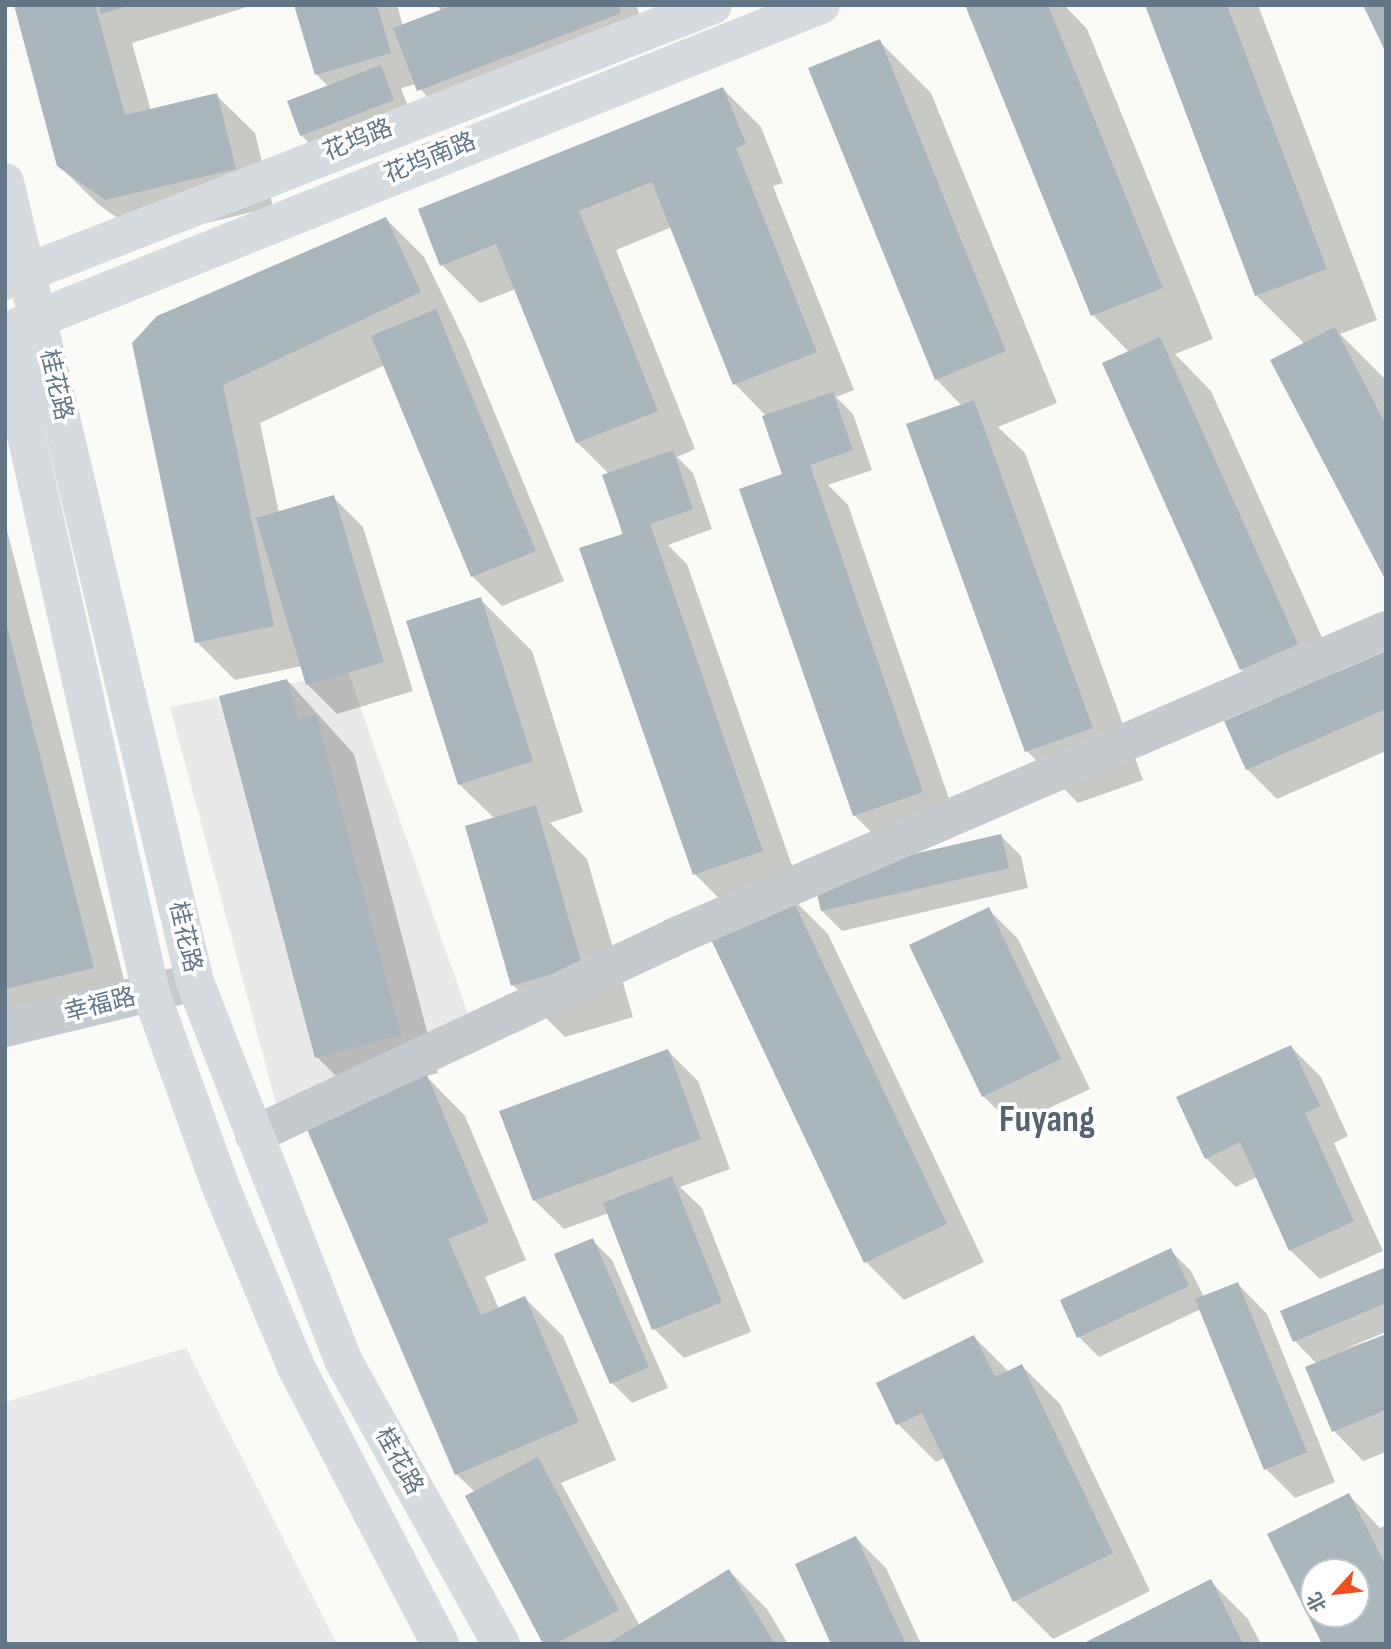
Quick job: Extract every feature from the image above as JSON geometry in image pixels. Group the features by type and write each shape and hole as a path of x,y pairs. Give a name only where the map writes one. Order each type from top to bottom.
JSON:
{"main road":[{"name":"花坞路","path":"16,276 713,5"},
{"name":"花坞南路","path":"40,317 821,5"},
{"name":"桂花路","path":"5,182 16,276 40,317 195,982 343,1360 501,1644"},
{"path":"5,332 40,317"},
{"path":"5,341 152,993 220,1185 296,1367 440,1644"}],"street":[{"path":"254,1135 674,937 1386,631"},
{"name":"幸福路","path":"5,1028 195,982"}],"shaded area":[{"path":"348,672 474,1031 276,1104 170,707"},
{"path":"186,1348 337,1644 5,1644 5,1402"}],"building":[{"path":"14,5 95,5 125,115 217,93 236,169 105,200 57,166"},
{"path":"98,5 127,5 127,6 101,14"},
{"path":"294,5 377,5 391,53 315,75"},
{"path":"453,5 619,5 621,13 417,91 393,28"},
{"path":"965,5 1048,5 1163,288 1091,316"},
{"path":"1145,5 1227,5 1327,269 1255,296"},
{"path":"1363,5 1386,5 1386,53"},
{"path":"880,39 1006,351 935,380 808,68"},
{"path":"381,65 394,100 300,136 287,101"},
{"path":"723,87 746,144 736,148 817,352 733,385 652,182 579,211 658,411 576,443 496,244 440,266 418,209"},
{"path":"386,217 421,292 223,385 274,626 195,643 132,343 157,316"},
{"path":"436,309 536,551 471,577 371,336"},
{"path":"1335,327 1386,425 1386,581 1270,360"},
{"path":"1160,337 1298,644 1240,670 1102,363"},
{"path":"833,392 853,450 810,465 923,792 853,816 739,489 782,474 762,416"},
{"path":"974,400 1093,728 1025,752 906,424"},
{"path":"673,450 693,509 650,524 763,851 693,875 579,548 623,534 602,475"},
{"path":"334,495 384,662 306,685 256,518"},
{"path":"481,597 533,761 458,785 406,621"},
{"path":"5,618 94,968 5,989"},
{"path":"1386,651 1386,709 1246,770 1224,721"},
{"path":"287,679 298,719 316,714 401,1035 315,1058 219,696"},
{"path":"536,805 582,965 511,986 465,826"},
{"path":"1001,834 1009,868 821,911 813,877"},
{"path":"790,894 947,1224 864,1263 708,933"},
{"path":"989,907 1061,1059 982,1097 909,945"},
{"path":"1291,1045 1320,1106 1305,1113 1354,1221 1289,1251 1240,1142 1205,1159 1176,1097"},
{"path":"668,1049 701,1139 533,1201 499,1111"},
{"path":"427,1075 489,1222 448,1239 481,1315 525,1296 579,1422 455,1475 306,1127"},
{"path":"672,1176 722,1302 652,1330 603,1203"},
{"path":"593,1238 649,1367 610,1384 554,1254"},
{"path":"1171,1248 1189,1286 1077,1338 1060,1300"},
{"path":"1386,1267 1386,1303 1293,1342 1280,1311"},
{"path":"1238,1282 1307,1452 1264,1470 1195,1299"},
{"path":"1386,1334 1386,1410 1332,1432 1305,1367"},
{"path":"974,1335 995,1377 1022,1364 1113,1553 1013,1602 922,1413 896,1425 876,1383"},
{"path":"538,1457 619,1610 555,1644 543,1644 465,1496"},
{"path":"1349,1493 1386,1566 1386,1644 1322,1644 1314,1628 1370,1628 1370,1558 1300,1558 1300,1600 1267,1534"},
{"path":"856,1536 906,1644 831,1644 795,1564"},
{"path":"729,1569 775,1644 607,1644"},
{"path":"1211,1579 1243,1644 1082,1644"}],"district":[{"name":"Fuyang","path":"1047,1120"}]}
